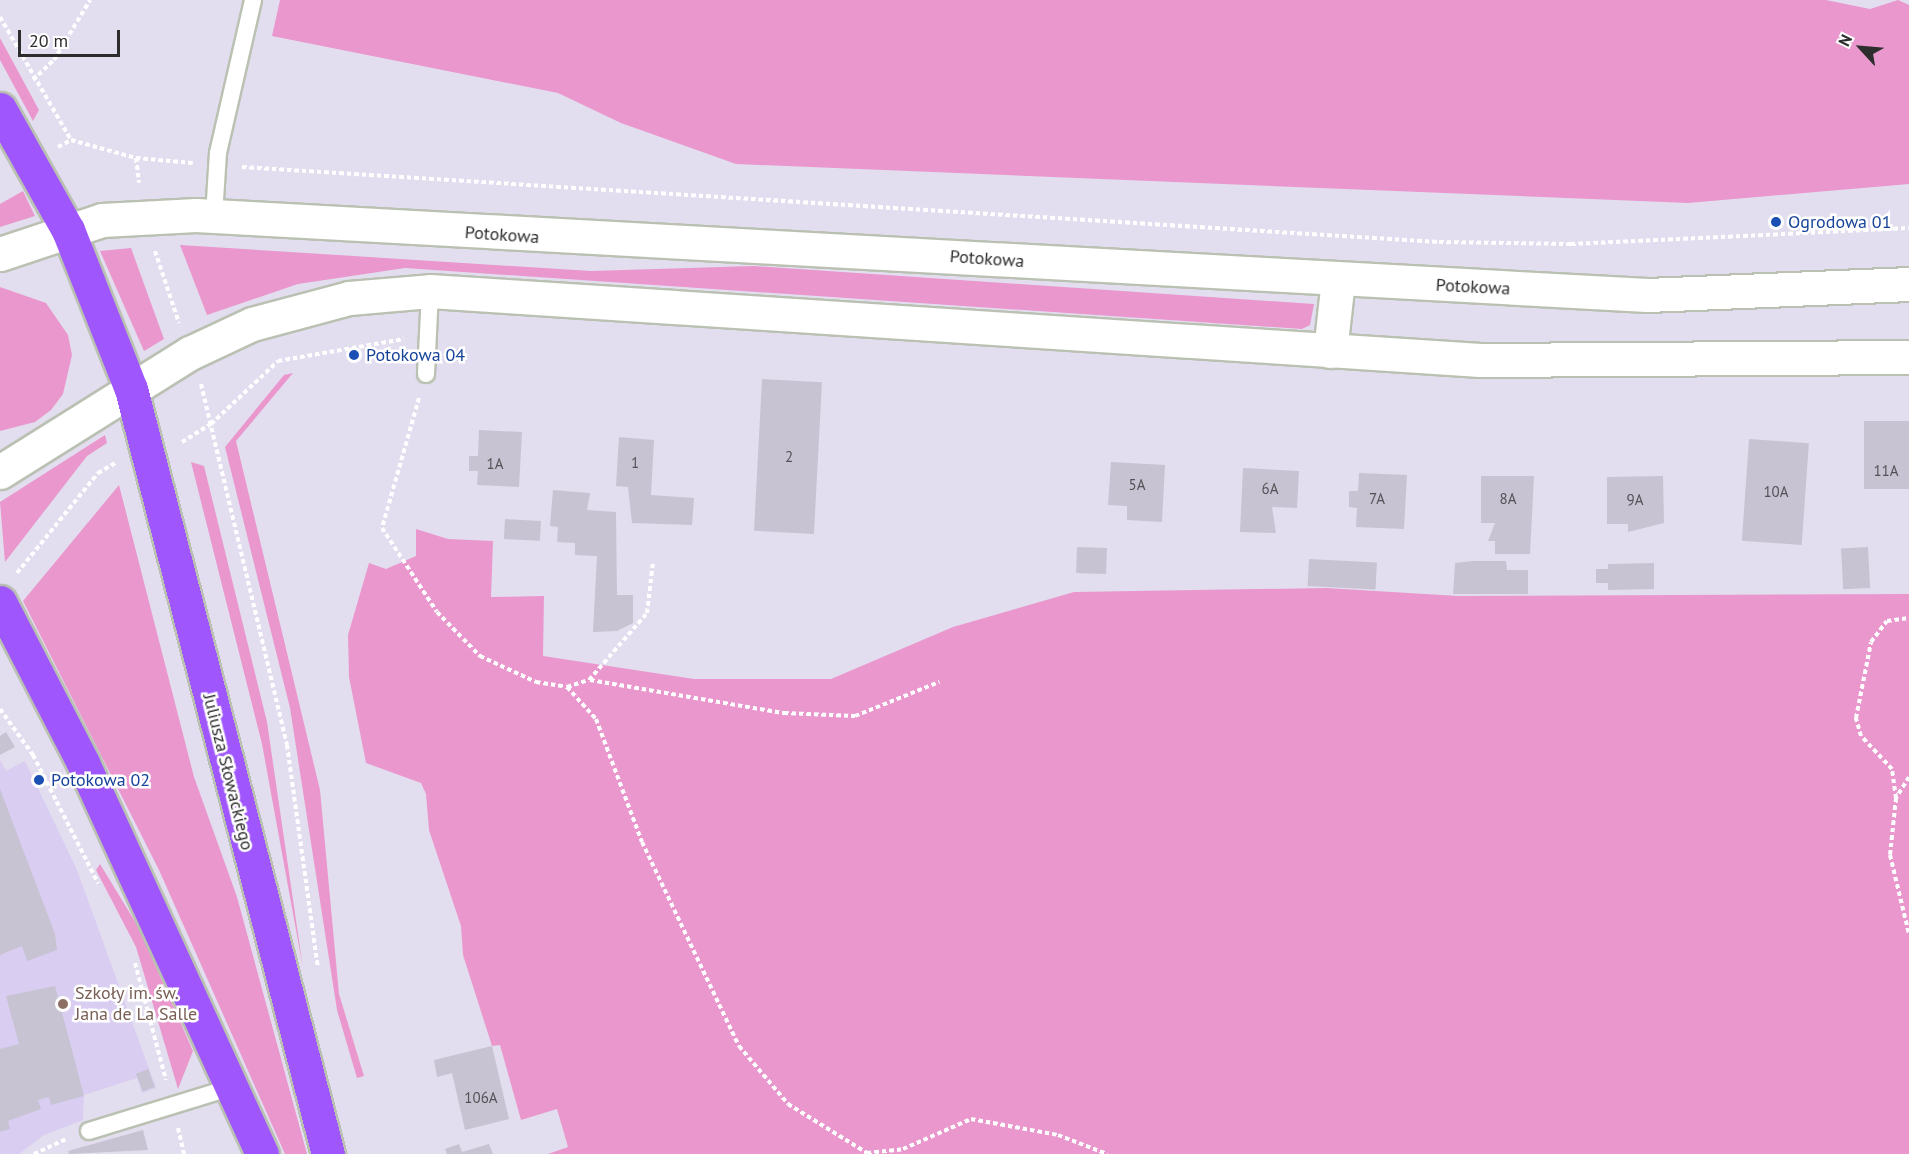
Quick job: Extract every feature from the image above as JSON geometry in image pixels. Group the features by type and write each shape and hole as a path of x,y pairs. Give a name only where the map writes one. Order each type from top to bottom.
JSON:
{"main road":[{"path":"0,109 68,230"},
{"name":"Potokowa","path":"0,254 102,220 214,216 1338,280 1647,295 1909,284"},
{"name":"Juliusza Słowackiego","path":"68,230 130,389 328,1154"},
{"path":"1330,351 1338,280"},
{"path":"0,472 130,389 252,324 349,298 430,291 1330,351 1559,362 1909,357"},
{"path":"5,592 232,1087 258,1151"}],"lane":[{"path":"214,216 217,165 253,0"},
{"path":"426,374 430,291"},
{"path":"89,1131 232,1087"}],"path":[{"path":"33,80 54,60 90,0"},
{"path":"0,17 33,80 71,140 136,158 180,162"},
{"path":"136,158 139,183"},
{"path":"217,165 1439,242 1605,243 1909,228"},
{"path":"153,244 183,334"},
{"path":"182,442 211,424 279,361 406,338"},
{"path":"198,374 287,745 320,981"},
{"path":"426,374 382,528 437,612 480,656 536,682 567,687 589,680 784,713 855,716 939,682"},
{"path":"5,592 98,473 118,461"},
{"path":"589,680 647,613 653,562"},
{"path":"1909,618 1887,621 1871,642 1856,718 1862,736 1892,769 1896,798 1890,855 1909,934"},
{"path":"567,687 596,719 642,842 740,1046 788,1104 867,1153 903,1149 971,1119 1059,1135 1107,1154"},
{"path":"0,709 33,755 103,893"},
{"path":"1896,798 1909,777"},
{"path":"133,958 184,1154"},
{"path":"34,1154 89,1131"}],"shaded area":[{"path":"280,0 1826,0 1870,9 1898,0 1909,5 1909,184 1688,203 736,164 621,123 558,93 272,36"},
{"path":"0,38 39,110 33,121 0,60"},
{"path":"23,191 35,216 0,227 0,204"},
{"path":"180,245 591,271 754,266 1314,304 1310,325 1302,329 405,268 298,284 207,315"},
{"path":"131,248 164,339 144,351 100,251"},
{"path":"0,287 46,303 68,335 72,355 63,394 51,410 35,422 0,431"},
{"path":"293,373 236,441 320,790 339,994 364,1076 357,1078 337,1010 290,708 225,447 284,375"},
{"path":"105,435 107,443 87,456 5,562 0,502"},
{"path":"191,462 204,466 267,722 303,968 262,744"},
{"path":"119,485 194,777 237,897 307,1154 285,1154 159,870 23,601"},
{"path":"416,529 448,539 493,541 491,597 544,596 543,656 694,679 831,679 953,627 1074,592 1326,588 1458,596 1909,594 1909,1154 548,1154 568,1147 557,1109 521,1120 500,1045 492,1046 463,955 461,926 429,830 426,794 421,783 366,763 349,677 348,635 369,563 386,569 416,556"},
{"name":"Szkoły im. św. Jana de La Salle","path":"0,760 6,771 25,761 77,870 156,1088 142,1093 137,1078 84,1095 83,1120 44,1135 19,1154 0,1154"},
{"path":"100,864 139,928 193,1051 178,1089 136,947 96,870"}],"building":[{"path":"762,379 822,382 814,534 754,531"},
{"path":"1864,421 1909,421 1909,489 1864,489"},
{"path":"479,430 522,432 519,487 477,485 478,471 469,471 469,456 478,456"},
{"path":"619,437 654,440 651,495 694,498 692,525 632,523 628,487 616,486"},
{"path":"1749,439 1809,443 1802,545 1742,541"},
{"path":"1111,462 1165,465 1162,522 1127,520 1127,506 1108,505"},
{"path":"1243,468 1299,471 1297,508 1272,507 1276,533 1240,532"},
{"path":"1359,473 1407,475 1404,529 1356,527 1357,508 1349,507 1349,491 1358,491"},
{"path":"1481,476 1534,476 1530,554 1495,554 1495,541 1488,541 1495,523 1481,523"},
{"path":"1663,476 1664,523 1628,532 1628,524 1607,524 1607,477"},
{"path":"553,490 590,493 587,510 616,512 617,595 633,595 633,623 617,631 593,632 597,556 575,555 575,543 557,542 558,527 550,526"},
{"path":"505,519 541,521 540,541 504,539"},
{"path":"1077,547 1107,548 1106,574 1076,573"},
{"path":"1868,547 1870,588 1843,589 1841,548"},
{"path":"1309,559 1377,563 1375,590 1308,586"},
{"path":"1506,561 1507,570 1528,570 1528,594 1453,594 1455,563"},
{"path":"1654,563 1654,589 1608,590 1608,583 1596,583 1596,569 1608,569 1608,564"},
{"path":"6,732 15,747 0,755 0,736"},
{"path":"0,789 55,934 57,950 27,961 22,946 0,955"},
{"path":"55,986 84,1096 51,1105 49,1097 38,1100 41,1109 8,1121 10,1129 0,1132 0,1049 19,1044 6,996"},
{"path":"492,1046 509,1119 465,1130 452,1073 437,1077 434,1060"},
{"path":"148,1069 155,1087 143,1091 136,1074"},
{"path":"143,1130 148,1150 69,1154 68,1151"},
{"path":"459,1144 462,1152 489,1144 493,1154 447,1154 445,1149"}],"place":[{"name":"Ogrodowa 01","path":"1776,222"},
{"name":"Potokowa 04","path":"354,355"},
{"name":"Potokowa 02","path":"39,780"},
{"name":"Szkoły im. św. Jana de La Salle","path":"63,1004"}]}
